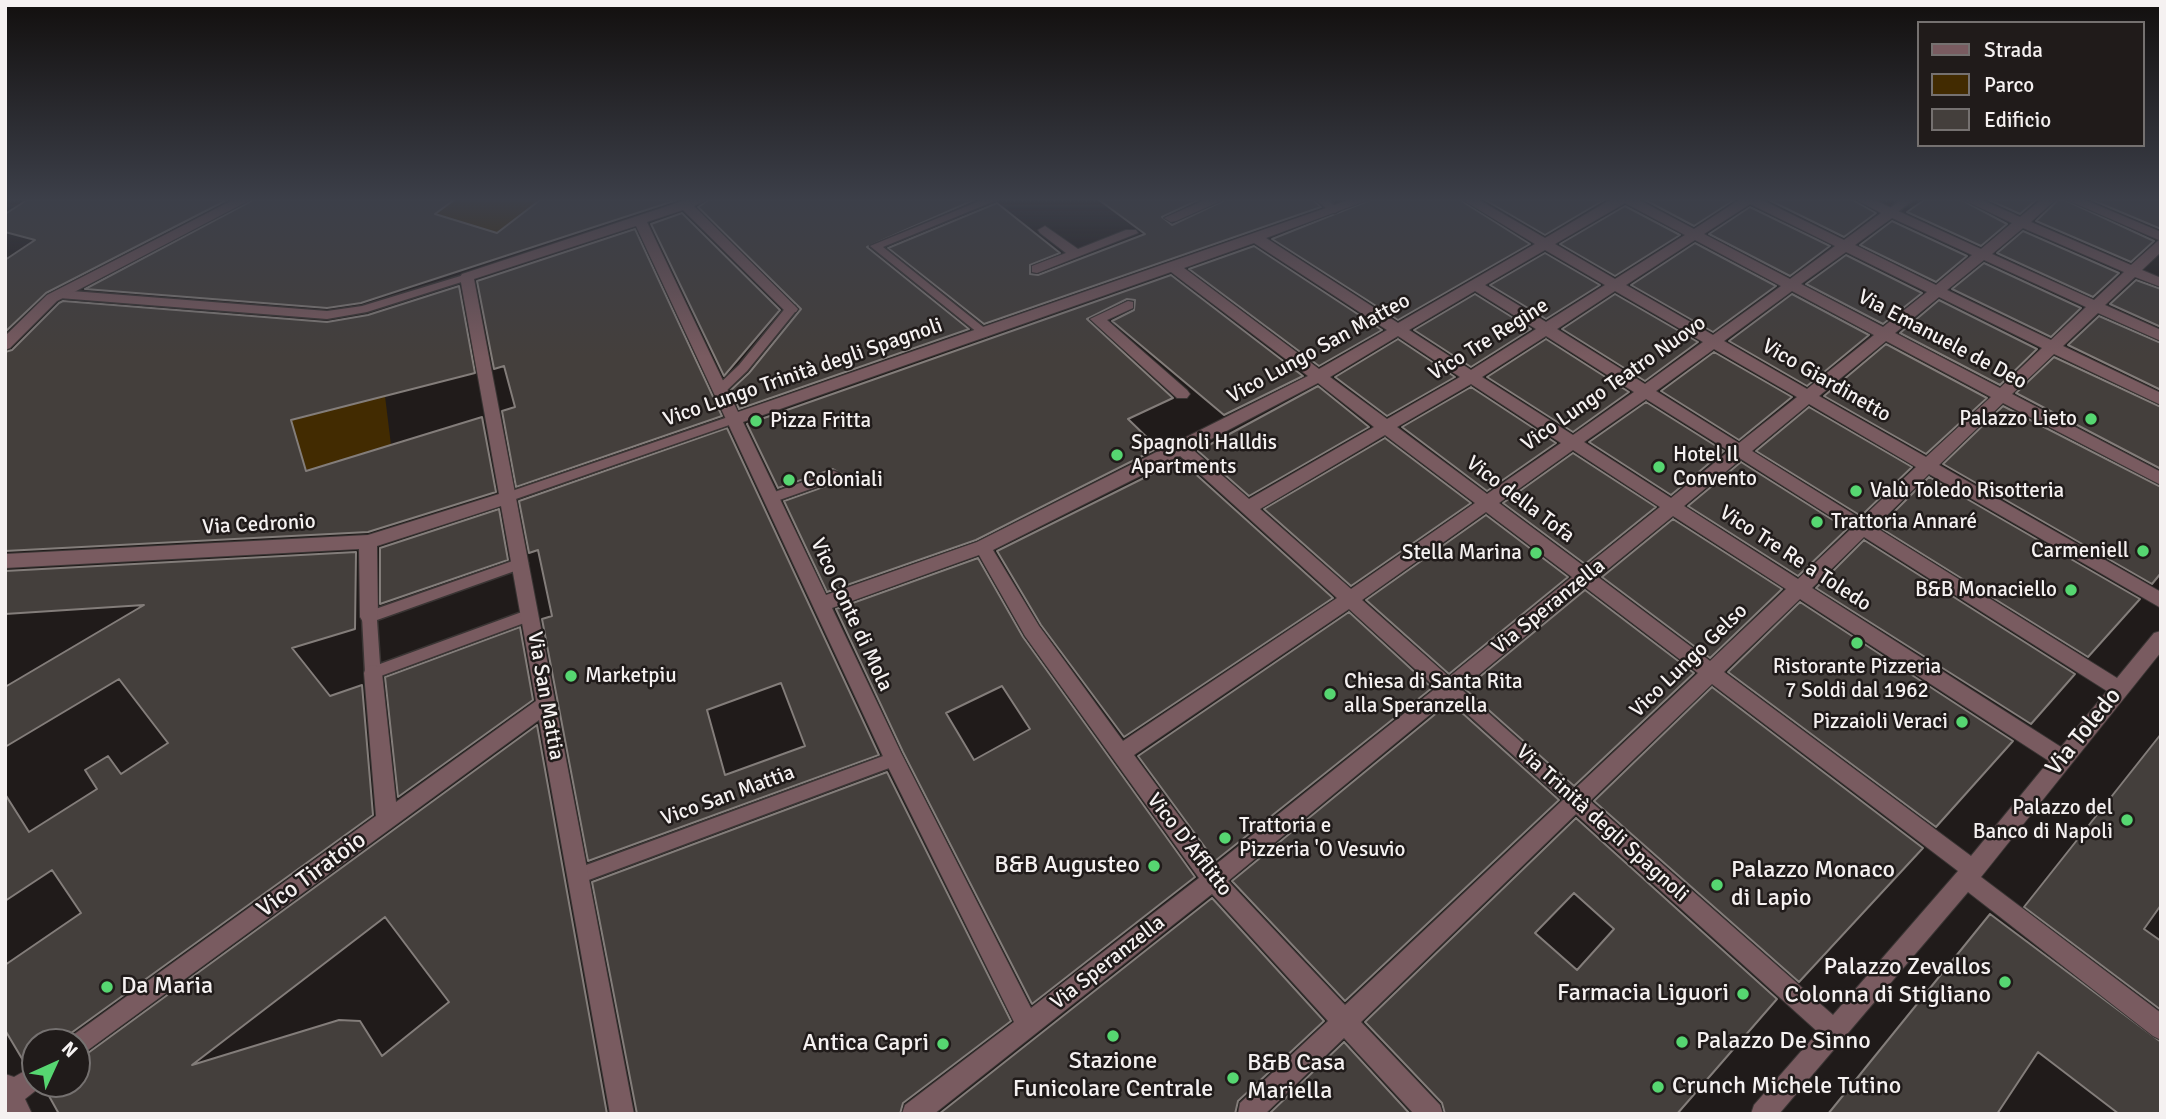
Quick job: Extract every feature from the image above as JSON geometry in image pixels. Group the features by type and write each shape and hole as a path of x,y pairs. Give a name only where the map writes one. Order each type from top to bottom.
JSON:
{"street":[{"path":"5,345 41,307 59,293 140,252"},
{"path":"467,277 542,252"},
{"name":"Vico Conte di Mola","path":"655,252 894,759 1028,1026"},
{"path":"733,252 791,309"},
{"path":"1037,269 1081,252"},
{"name":"Vico Lungo Trinità degli Spagnoli","path":"734,419 1216,252"},
{"name":"Vico Tre Re a Toledo","path":"1278,252 2063,759"},
{"name":"Vico Lungo San Matteo","path":"821,604 983,547 1319,376 1533,252"},
{"name":"Vico Giardinetto","path":"1558,252 2161,601"},
{"name":"Vico Tre Regine","path":"1248,508 1471,377 1666,252"},
{"name":"Via Emanuele de Deo","path":"1729,252 2161,479"},
{"name":"Vico Lungo Teatro Nuovo","path":"1120,754 1350,599 1485,501 1646,391 1837,252"},
{"path":"1859,252 2161,400"},
{"path":"1976,252 2161,336"},
{"name":"Via Speranzella","path":"914,1114 1213,880 1985,252"},
{"path":"2089,252 2161,284"},
{"name":"Vico Lungo Gelso","path":"1249,1112 2152,252"},
{"name":"Vico della Tofa","path":"1174,267 1710,672 2161,1028"},
{"name":"Via San Mattia","path":"467,277 622,1114"},
{"path":"1476,285 2119,689"},
{"path":"1128,305 1097,319 1182,394"},
{"name":"Via Trinità degli Spagnoli","path":"1181,448 1449,688"},
{"name":"Via Cedronio","path":"5,561 368,542 508,497"},
{"path":"368,542 369,617"},
{"name":"Vico D'Afflitto","path":"983,547 1032,631 1213,880 1431,1114"},
{"name":"Via Toledo","path":"1763,1114 1969,874 2161,638"},
{"path":"373,673 387,820"},
{"name":"Vico Tiratoio","path":"91,1036 546,704"},
{"name":"Via Trinità degli Spagnoli","path":"1576,801 1835,1032"}],"lane":[{"path":"883,252 983,333"},
{"path":"59,293 327,315 363,309 467,277"},
{"path":"720,390 743,368 791,309"},
{"name":"Vico Lungo Trinità degli Spagnoli","path":"508,497 734,419"},
{"path":"771,498 834,476"},
{"path":"521,563 369,617 373,673 530,615"},
{"name":"Via Trinità degli Spagnoli","path":"1449,688 1576,801"},
{"name":"Vico San Mattia","path":"578,876 894,759"}],"green space":[{"path":"385,396 391,445 311,470 291,466 299,448 291,420"}],"building":[{"path":"17,252 125,252 46,293 5,332 5,260"},
{"path":"154,252 517,252 361,303 327,308 85,289"},
{"path":"564,252 646,252 722,416 516,487 502,411 515,407 504,366 494,369 477,281"},
{"path":"665,252 722,252 780,310 724,376"},
{"path":"744,252 873,252 969,329 739,409 731,390 749,373 801,309"},
{"path":"893,252 1060,253 1030,265 1030,274 1038,275 1097,252 1191,252 984,324"},
{"path":"1236,252 1263,252 1382,330 1319,366 1189,269"},
{"path":"1293,252 1516,252 1398,320"},
{"path":"1574,252 1653,252 1615,276"},
{"path":"1681,252 1712,252 1776,286 1713,332 1631,285"},
{"path":"1744,252 1822,252 1790,276"},
{"path":"1875,252 1959,252 1967,256 1936,282"},
{"path":"2072,252 2119,273 2093,297 1997,253"},
{"path":"2108,252 2142,252 2131,262"},
{"path":"1545,253 1600,285 1546,319 1490,285"},
{"path":"1846,255 1922,293 1883,324 1806,284"},
{"path":"1984,263 2081,308 2051,337 1952,289"},
{"path":"1171,275 1303,376 1224,415 1112,321 1134,310 1135,300 1127,299 1087,319 1173,398 1128,419 1158,448 976,540 827,592 784,501 840,481 843,475 833,469 778,488 747,424"},
{"path":"2136,280 2161,289 2161,327 2110,304"},
{"path":"459,286 475,373 291,420 306,471 482,417 496,492 368,532 5,551 5,352 12,350 59,303 63,301 327,322 368,315"},
{"path":"1475,294 1531,329 1471,367 1414,330"},
{"path":"1615,294 1698,342 1645,381 1562,329"},
{"path":"1792,294 1869,335 1807,386 1729,341"},
{"path":"1939,300 2037,349 2000,385 1900,333"},
{"path":"2099,316 2161,343 2161,390 2068,345"},
{"path":"1398,339 1455,377 1387,416 1335,377"},
{"path":"1546,339 1629,392 1573,432 1487,377"},
{"path":"1886,344 1987,398 1926,454 1824,396"},
{"path":"1714,352 1792,397 1739,440 1661,391"},
{"name":"Palazzo Lieto","path":"2054,357 2161,407 2161,469 2016,393"},
{"path":"1318,386 1369,427 1249,496 1198,451"},
{"path":"1471,387 1556,443 1487,491 1402,427"},
{"path":"1646,402 1724,451 1671,495 1589,442"},
{"path":"2003,406 2161,487 2161,573 2152,584 1943,464"},
{"path":"1809,407 1912,467 1861,516 1756,451"},
{"path":"727,428 879,755 588,861 542,619 552,616 538,550 529,553 519,501","holes":["781,683 805,746 725,775 707,710"]},
{"path":"1385,438 1471,503 1351,586 1264,509"},
{"path":"1573,453 1656,507 1585,564 1503,503"},
{"path":"1180,460 1333,598 1124,737 1041,625 997,551"},
{"path":"1741,462 1847,529 1798,576 1688,506"},
{"path":"1929,477 2140,599 2088,657 1879,527"},
{"path":"499,509 508,560 380,604 380,548"},
{"path":"1486,515 1568,577 1449,674 1366,600"},
{"path":"1673,519 1782,589 1710,658 1602,577"},
{"path":"1864,540 2075,674 2031,724 1816,588"},
{"path":"356,552 355,629 292,648 330,696 362,685 373,815 78,1028 21,1028 21,1057 5,1030 5,965 81,913 52,870 5,901 5,794 29,832 97,789 85,770 108,756 121,774 168,743 119,679 5,747 5,687 144,605 5,614 5,571"},
{"path":"978,558 1023,637 1195,877 1032,1004 903,752 836,609","holes":["1002,686 1030,729 974,760 946,713"]},
{"path":"1585,590 1694,673 1574,786 1465,689"},
{"path":"1800,602 2013,741 1936,827 1728,672"},
{"path":"1349,612 1432,688 1215,861 1138,756"},
{"path":"520,627 533,700 398,797 385,677"},
{"path":"1712,687 1923,848 1799,982 1594,801"},
{"path":"1450,702 1559,800 1345,1001 1232,881"},
{"path":"537,725 607,1114 59,1114 50,1098 91,1098 91,1051","holes":["385,917 449,1002 382,1056 360,1021 339,1020 192,1065"]},
{"name":"Palazzo del Banco di Napoli","path":"2161,734 2161,905 2144,929 2161,941 2161,1010 2024,907"},
{"path":"887,772 1011,1021 903,1103 900,1114 637,1114 592,882"},
{"path":"1576,818 1777,999 1677,1114 1445,1114 1442,1103 1365,1022","holes":["1574,893 1614,929 1577,970 1535,933"]},
{"path":"1212,898 1324,1021 1238,1101 1235,1114 939,1114"},
{"name":"Palazzo Zevallos Colonna di Stigliano","path":"1990,914 2161,1042 2161,1114 2119,1114 2038,1052 1997,1114 1828,1114"},
{"path":"1344,1042 1410,1114 1269,1114"}],"place":[{"name":"Palazzo Lieto","path":"2091,419"},
{"name":"Pizza Fritta","path":"756,421"},
{"name":"Spagnoli Halldis Apartments","path":"1117,455"},
{"name":"Hotel Il Convento","path":"1659,467"},
{"name":"Coloniali","path":"789,480"},
{"name":"Valù Toledo Risotteria","path":"1856,491"},
{"name":"Trattoria Annaré","path":"1817,522"},
{"name":"Carmeniell","path":"2143,551"},
{"name":"Stella Marina","path":"1536,553"},
{"name":"B&B Monaciello","path":"2071,590"},
{"name":"Ristorante Pizzeria 7 Soldi dal 1962","path":"1857,643"},
{"name":"Marketpiu","path":"571,676"},
{"name":"Chiesa di Santa Rita alla Speranzella","path":"1330,694"},
{"name":"Pizzaioli Veraci","path":"1962,722"},
{"name":"Palazzo del Banco di Napoli","path":"2127,820"},
{"name":"Trattoria e Pizzeria 'O Vesuvio","path":"1225,838"},
{"name":"B&B Augusteo","path":"1154,866"},
{"name":"Palazzo Monaco di Lapio","path":"1717,885"},
{"name":"Palazzo Zevallos Colonna di Stigliano","path":"2005,982"},
{"name":"Da Maria","path":"107,987"},
{"name":"Farmacia Liguori","path":"1743,994"},
{"name":"Stazione Funicolare Centrale","path":"1113,1036"},
{"name":"Palazzo De Sinno","path":"1682,1042"},
{"name":"Antica Capri","path":"943,1044"},
{"name":"B&B Casa Mariella","path":"1233,1078"},
{"name":"Crunch Michele Tutino","path":"1658,1087"}]}
